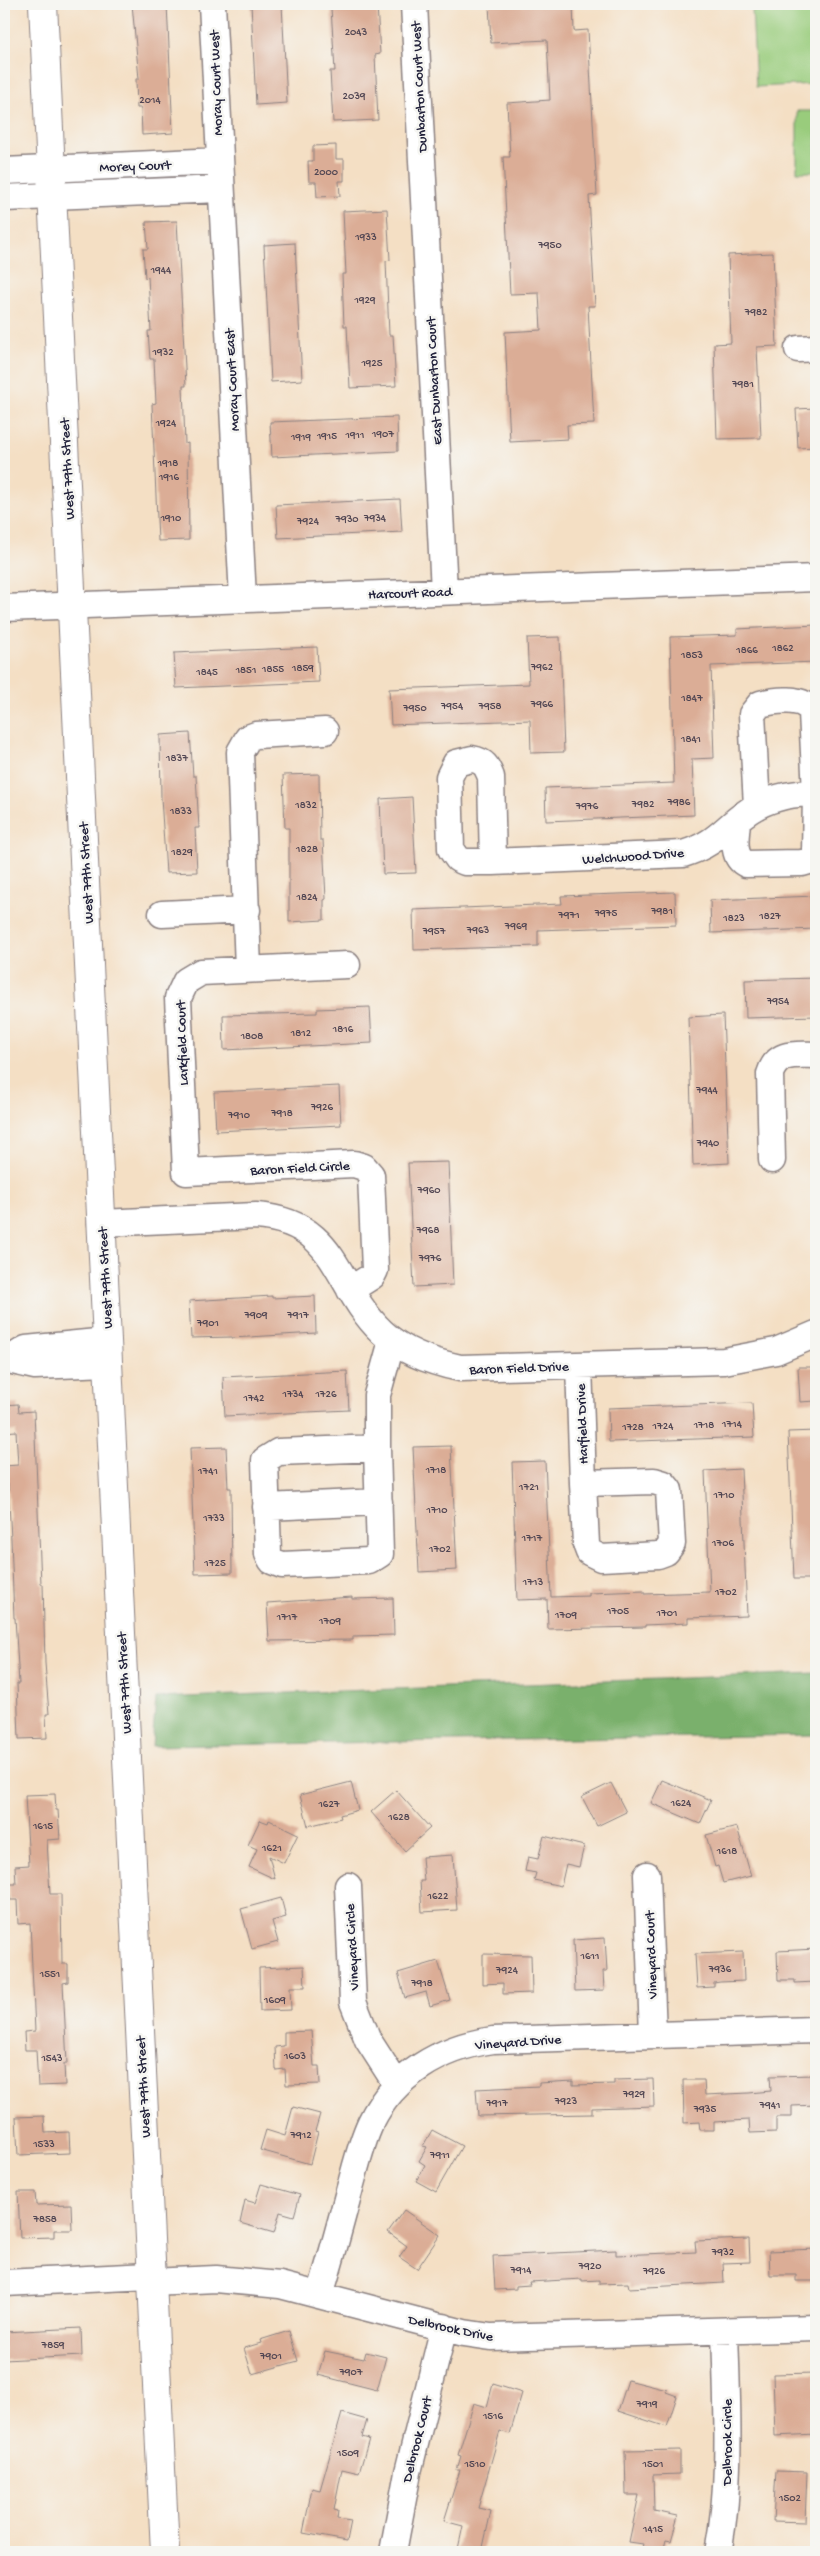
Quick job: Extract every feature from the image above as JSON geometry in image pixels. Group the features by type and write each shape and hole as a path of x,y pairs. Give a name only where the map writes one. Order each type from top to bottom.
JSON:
{"main road":[{"name":"West 79th Street","path":"43,4 108,1352 150,2279 165,2552"}],"street":[{"name":"Moray Court West","path":"212,4 219,161"},
{"name":"Dunbarton Court West","path":"414,4 422,170"},
{"name":"Morey Court","path":"4,171 219,161"},
{"name":"Moray Court East","path":"219,161 243,598"},
{"name":"East Dunbarton Court","path":"422,170 444,591"},
{"name":"Morey Court","path":"4,198 220,189"},
{"name":"Harcourt Road","path":"4,608 816,578"},
{"path":"737,822 736,851 744,863 752,865 806,863 812,858 816,849 816,793 812,712 809,706 798,701 766,702 756,707 752,714 757,806"},
{"path":"248,969 241,749 248,738 256,735 325,731"},
{"name":"Welchwood Drive","path":"493,862 683,854 712,842 757,806 788,795 816,793"},
{"path":"162,914 247,910"},
{"name":"Larkfield Court","path":"186,1172 178,998 180,989 189,978 201,972 348,965"},
{"path":"772,1160 770,1074 772,1066 781,1058 788,1056 816,1055"},
{"name":"Baron Field Circle","path":"186,1172 354,1164 364,1167 371,1175 375,1270 372,1276 350,1290"},
{"name":"Baron Field Drive","path":"101,1223 256,1216 279,1219 303,1229 324,1246 350,1290 371,1320 392,1340 419,1356 460,1368 741,1359 776,1351 816,1334"},
{"path":"377,1448 271,1454 264,1465 268,1554 275,1564 369,1561 376,1558 381,1549 377,1395 392,1340"},
{"path":"7,1359 35,1366 108,1352"},
{"name":"Harfield Drive","path":"579,1365 583,1483"},
{"path":"266,1507 379,1502"},
{"name":"Vineyard Court","path":"646,1875 653,2035"},
{"name":"Vineyard Circle","path":"348,1886 353,2002 368,2040 398,2086"},
{"name":"Vineyard Drive","path":"320,2295 361,2148 376,2114 398,2086 433,2058 448,2050 493,2040 816,2030"},
{"name":"Delbrook Drive","path":"4,2283 234,2279 280,2285 444,2328 481,2336 508,2338 816,2328"},
{"name":"Delbrook Court","path":"393,2552 408,2472 444,2328"},
{"name":"Delbrook Circle","path":"718,2552 724,2515 727,2469 726,2331"}],"green space":[{"path":"816,5 816,84 756,87 752,8"},
{"path":"797,111 816,111 816,172 797,172"},
{"path":"816,1673 816,1735 152,1746 156,1698"}],"building":[{"path":"132,4 167,4 173,133 142,135 141,108 137,108 136,79 139,79"},
{"path":"251,4 282,4 287,103 256,105"},
{"path":"489,4 573,4 574,31 588,30 597,195 589,196 595,306 588,306 594,424 567,425 568,439 510,442 505,332 541,330 539,293 510,294 503,157 510,157 507,103 550,100 547,40 491,43"},
{"path":"377,5 380,54 375,55 378,120 333,122 330,71 335,71 331,8"},
{"path":"336,145 336,159 344,159 344,181 339,181 340,196 317,197 316,182 309,182 308,161 313,161 313,146"},
{"path":"387,209 390,260 386,261 389,335 393,335 396,386 350,388 347,326 344,326 342,274 346,274 343,211"},
{"path":"177,221 186,386 183,386 185,444 188,443 189,540 158,541 152,404 156,403 154,359 150,359 148,331 151,331 148,277 145,278 143,249 148,249 146,222"},
{"path":"295,243 302,380 271,382 264,245"},
{"path":"773,253 777,346 757,347 761,438 717,439 714,344 731,343 728,255"},
{"path":"816,408 816,447 798,448 796,409"},
{"path":"397,417 398,451 272,457 270,422"},
{"path":"400,499 402,532 278,538 276,505"},
{"path":"816,625 816,662 711,666 714,758 692,759 694,815 546,821 545,788 674,783 670,637 737,635 737,629"},
{"path":"560,637 564,752 531,753 530,720 391,725 389,689 529,684 527,638"},
{"path":"317,647 319,682 176,688 174,653"},
{"path":"190,733 193,776 196,776 199,828 195,828 197,872 166,873 161,798 160,735"},
{"path":"319,774 320,840 323,840 326,899 324,900 324,920 289,922 289,828 285,828 283,775"},
{"path":"412,797 416,873 383,874 380,799"},
{"path":"675,892 676,925 538,930 538,946 414,950 413,910 562,904 561,896"},
{"path":"816,896 816,929 711,933 710,900"},
{"path":"816,978 816,1016 746,1018 745,980"},
{"path":"370,1007 372,1043 224,1050 223,1015 317,1013 317,1009"},
{"path":"723,1015 729,1163 693,1165 688,1017"},
{"path":"339,1086 341,1125 216,1131 214,1092"},
{"path":"448,1162 453,1285 414,1287 408,1163"},
{"path":"272,1296 272,1298 315,1296 316,1333 232,1338 191,1338 189,1301"},
{"path":"798,1367 816,1367 816,1401 800,1402"},
{"path":"347,1371 349,1410 225,1416 223,1377"},
{"path":"752,1403 754,1437 609,1442 608,1408"},
{"path":"18,1404 19,1412 34,1411 41,1584 43,1584 45,1663 49,1714 46,1714 47,1738 19,1739 17,1683 19,1683 8,1484 4,1484 4,1466 18,1465 16,1431 4,1432 4,1405"},
{"path":"816,1431 816,1579 794,1579 788,1432"},
{"path":"451,1446 457,1570 419,1572 413,1447"},
{"path":"226,1447 228,1488 231,1488 232,1573 195,1574 190,1448"},
{"path":"545,1461 551,1597 589,1596 589,1593 644,1591 644,1594 710,1592 705,1471 741,1469 747,1616 688,1618 688,1623 645,1625 645,1627 548,1629 547,1599 517,1600 512,1462"},
{"path":"352,1597 352,1599 393,1598 394,1635 353,1636 353,1640 269,1641 267,1603"},
{"path":"662,1780 711,1800 700,1824 651,1803"},
{"path":"351,1782 358,1810 340,1815 341,1818 308,1826 300,1795"},
{"path":"611,1783 626,1812 597,1826 582,1797"},
{"path":"396,1790 430,1828 405,1851 371,1812"},
{"path":"55,1794 60,1839 47,1840 50,1894 61,1894 62,1964 68,1964 68,1982 63,1983 67,2064 64,2064 65,2085 38,2086 36,2050 25,2050 24,2032 35,2031 30,1923 18,1924 17,1900 10,1900 9,1884 16,1884 15,1866 29,1865 25,1795"},
{"path":"260,1820 268,1823 269,1820 298,1834 284,1863 269,1856 275,1879 249,1867 257,1849 248,1845"},
{"path":"737,1827 751,1876 723,1883 718,1866 715,1867 706,1835"},
{"path":"544,1836 584,1846 579,1867 566,1864 561,1886 534,1880 536,1873 525,1871 528,1857 538,1859"},
{"path":"453,1855 457,1910 422,1912 420,1881 424,1881 422,1857"},
{"path":"281,1898 286,1917 272,1921 278,1942 252,1949 241,1909"},
{"path":"605,1938 607,1971 603,1971 604,1990 575,1991 573,1940"},
{"path":"816,1949 816,1982 795,1983 795,1980 778,1980 777,1951"},
{"path":"743,1952 744,1981 720,1982 714,1983 714,1987 697,1988 695,1954"},
{"path":"483,1954 531,1955 532,1993 503,1994 503,1983 483,1984"},
{"path":"438,1961 450,2000 430,2006 426,1992 405,1998 398,1973"},
{"path":"304,1966 305,1987 290,1987 291,2010 260,2011 259,1968"},
{"path":"311,2031 314,2066 319,2066 320,2084 286,2085 285,2069 276,2070 275,2047 284,2046 284,2032"},
{"path":"816,2075 816,2105 792,2106 792,2117 776,2117 776,2132 750,2133 749,2120 714,2122 714,2130 700,2130 699,2122 684,2123 683,2080 704,2080 705,2095 771,2091 770,2076"},
{"path":"653,2079 654,2106 592,2108 592,2114 478,2116 476,2089 539,2086 539,2083 573,2081 573,2085 614,2084 614,2080"},
{"path":"293,2107 320,2114 315,2131 318,2132 310,2164 260,2150 266,2130 285,2136"},
{"path":"44,2116 45,2133 69,2132 70,2153 18,2155 16,2117"},
{"path":"432,2130 462,2146 436,2192 416,2181 425,2165 419,2161 427,2147 423,2146"},
{"path":"261,2184 300,2195 294,2216 280,2212 274,2233 240,2223 245,2200 255,2203"},
{"path":"18,2192 35,2192 36,2205 71,2204 72,2230 54,2230 54,2237 20,2238"},
{"path":"404,2210 440,2235 417,2269 399,2257 407,2246 388,2232"},
{"path":"749,2239 750,2262 723,2263 724,2283 629,2288 628,2283 599,2284 599,2280 582,2281 582,2279 529,2282 530,2285 516,2286 516,2289 495,2290 493,2256 616,2250 616,2255 696,2252 695,2241"},
{"path":"816,2249 816,2281 796,2281 796,2275 770,2275 769,2251"},
{"path":"81,2328 82,2356 4,2360 4,2332"},
{"path":"289,2331 298,2361 252,2374 244,2348 261,2343 260,2340"},
{"path":"325,2351 364,2359 366,2352 386,2357 377,2390 318,2375"},
{"path":"815,2373 816,2434 775,2436 773,2374"},
{"path":"628,2380 667,2390 666,2392 677,2396 667,2427 618,2411"},
{"path":"493,2384 522,2393 510,2434 500,2431 478,2508 491,2511 482,2552 473,2552 458,2549 463,2526 444,2521 460,2470 457,2470 461,2456 458,2455 474,2403 487,2407"},
{"path":"342,2413 367,2420 362,2437 369,2439 359,2473 342,2469 334,2510 338,2511 337,2519 351,2521 347,2541 303,2533 312,2488 320,2490"},
{"path":"680,2450 680,2474 653,2475 654,2511 678,2516 671,2541 666,2540 663,2552 641,2552 643,2544 629,2542 639,2495 626,2495 625,2451"},
{"path":"776,2471 807,2472 805,2522 773,2521"}]}
